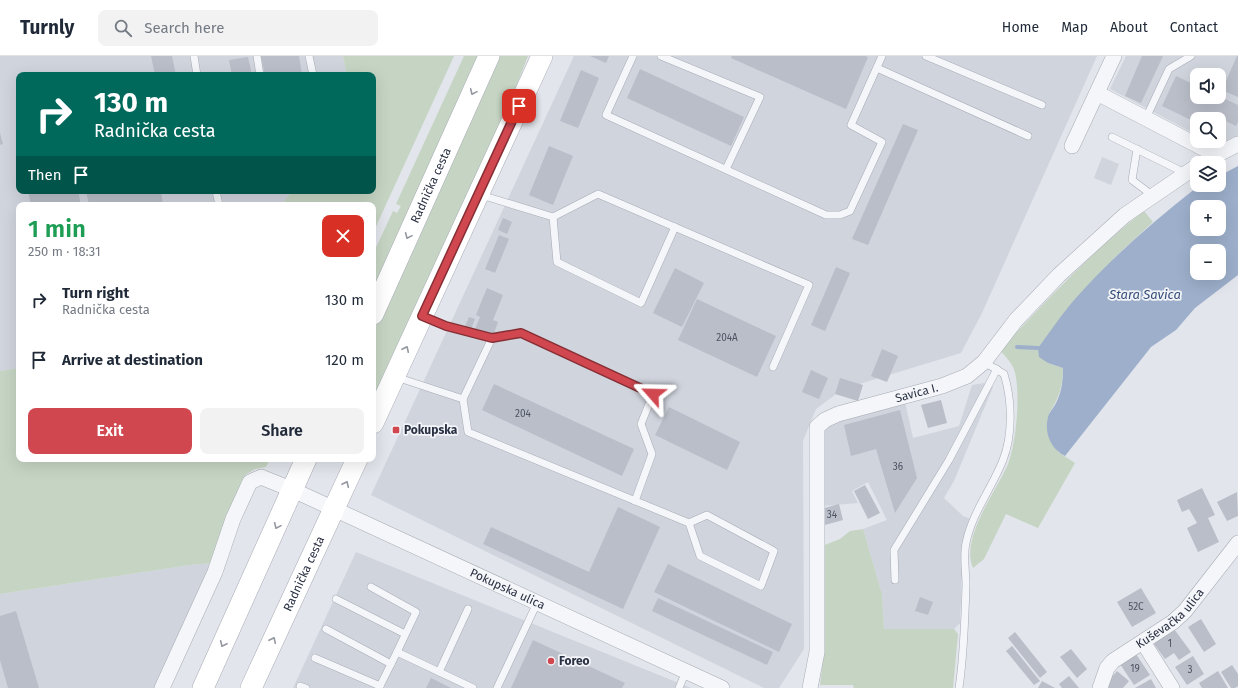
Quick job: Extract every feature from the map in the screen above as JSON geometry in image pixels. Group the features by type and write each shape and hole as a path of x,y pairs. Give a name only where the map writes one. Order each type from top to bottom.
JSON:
{"main road":[{"name":"Radnička cesta","path":"376,307 489,56"},
{"path":"376,416 542,56"},
{"path":"203,688 305,462"},
{"name":"Radnička cesta","path":"251,688 356,462"}],"street":[{"path":"1072,146 1114,56"},
{"path":"1097,94 1216,155 1238,144"},
{"name":"Savica I.","path":"810,688 817,652 818,428 825,420 838,414 942,386 990,366 1016,320 1058,275 1125,215 1190,170"},
{"name":"Pokupska ulica","path":"162,688 215,572 233,519 250,482 257,478 266,478 293,490 722,688"},
{"name":"Kuševačka ulica","path":"1100,688 1107,668 1113,661 1173,622 1185,611 1238,543"},
{"path":"1143,642 1172,688"}],"lane":[{"path":"194,56 197,72"},
{"path":"257,56 260,72"},
{"path":"309,56 312,72"},
{"path":"633,56 606,115 826,216 840,216 850,210 882,142 851,125 882,56"},
{"path":"661,56 760,97 726,169"},
{"path":"926,56 1042,105"},
{"path":"1146,118 1169,69 1191,56"},
{"path":"877,68 1028,136"},
{"path":"1112,137 1190,169"},
{"path":"1137,148 1132,180 1152,195"},
{"path":"479,195 553,217 598,194 810,285 773,367"},
{"path":"553,217 557,262 641,303 675,227"},
{"path":"422,316 446,326 492,338 521,333 653,394 641,424 652,454 635,501"},
{"path":"492,338 463,399 468,432 689,524 700,556 761,586 774,551 707,515 689,524"},
{"path":"895,580 894,550 949,460 990,366 1004,374 1008,385 1011,404 1009,431 1004,459 983,498 966,541 964,632 958,688"},
{"path":"394,376 463,399"},
{"path":"315,658 380,687 416,612 371,587"},
{"path":"336,599 405,634"},
{"path":"498,688 537,603"},
{"path":"439,672 468,609"},
{"path":"326,629 391,664"},
{"path":"397,652 473,688"},
{"path":"679,688 686,671"}],"shaded area":[{"path":"0,56 343,56 346,72 16,72 16,194 290,194 284,202 16,202 16,368 0,371"},
{"path":"574,56 1097,56 982,313 961,353 843,389 816,409 803,441 804,649 779,688 764,688 371,495"},
{"path":"1126,56 1238,56 1238,136 1226,141 1226,112 1190,112 1190,131 1110,89"},
{"path":"1102,157 1119,164 1111,185 1094,178"},
{"path":"984,383 993,387 954,481 944,498 963,516 971,519 963,547 960,623 954,629 884,629 882,594 863,529 887,520 868,482 852,491 858,503 822,506 825,424 905,402 913,438 959,426 972,385"},
{"path":"356,552 691,688 293,688"},
{"path":"213,563 158,688 0,688 0,594 190,565"}],"green space":[{"path":"343,56 454,56 376,226 376,202 284,202 290,194 376,194 376,72 346,72"},
{"path":"464,56 483,56 376,291 376,248 393,211 397,213 401,206 396,204"},
{"path":"499,56 528,56 510,102 376,392 376,326"},
{"path":"1144,211 1153,222 1114,258 1048,363 1063,368 1060,392 1049,413 1058,452 1075,463 1038,528 1006,514 984,559 973,568 970,556 971,543 975,529 1008,464 1011,455 1017,416 1016,376 1009,360 1000,350 1087,260"},
{"path":"16,368 16,462 268,462 266,467 255,469 245,475 230,509 213,563 190,565 0,594 0,371"},
{"path":"863,529 882,594 884,629 954,629 958,634 953,688 854,688 853,685 820,685 824,650 822,546 840,539 850,531"}],"water":[{"name":"Stara Savica","path":"1238,166 1238,275 1195,308 1176,330 1151,347 1065,456 1055,449 1047,433 1047,420 1060,393 1063,368 1048,363 1039,357 1038,348 1060,317 1089,284 1148,227 1191,192 1226,192 1226,172"}],"building":[{"path":"151,56 172,56 175,72 154,72"},
{"path":"261,56 299,56 302,72 264,72"},
{"path":"590,56 609,56 606,63"},
{"path":"732,56 868,57 846,109 731,58"},
{"path":"1142,56 1163,56 1141,103 1125,96"},
{"path":"1238,56 1238,97 1226,92 1226,81"},
{"path":"248,57 251,72 231,72 229,60"},
{"path":"640,69 744,117 731,146 627,98"},
{"path":"581,70 599,78 578,128 560,121"},
{"path":"1176,76 1190,83 1190,104 1226,104 1226,99 1238,105 1238,122 1236,126 1226,121 1226,112 1190,112 1190,120 1162,106"},
{"path":"903,124 918,130 868,245 852,239"},
{"path":"0,133 3,144 0,145"},
{"path":"549,146 573,156 553,205 529,195"},
{"path":"29,194 79,194 80,202 30,202"},
{"path":"87,194 161,194 163,202 88,202"},
{"path":"503,218 512,222 507,234 498,230"},
{"path":"499,235 509,239 495,273 485,269"},
{"path":"836,267 850,273 825,331 811,325"},
{"path":"675,268 704,283 682,327 653,313"},
{"path":"487,288 503,295 493,320 498,322 493,336 475,329 480,317 476,315"},
{"path":"697,299 776,336 757,377 678,340"},
{"path":"469,317 475,319 471,329 465,326"},
{"path":"882,349 898,356 887,382 871,376"},
{"path":"811,370 828,378 819,399 802,392"},
{"path":"840,378 863,385 858,401 835,394"},
{"path":"494,384 634,449 622,476 482,410"},
{"path":"941,400 947,423 928,428 921,405"},
{"path":"669,407 740,442 727,470 655,435"},
{"path":"900,410 917,478 895,513 876,449 851,456 844,425"},
{"path":"865,485 880,513 868,519 854,491"},
{"path":"1202,488 1215,515 1208,518 1219,542 1198,552 1187,528 1197,523 1189,509 1182,512 1177,500"},
{"path":"1237,492 1238,516 1227,521 1217,502"},
{"path":"839,504 843,520 825,525 821,509"},
{"path":"618,507 660,527 623,609 483,544 491,527 589,572"},
{"path":"668,564 792,624 779,652 654,592"},
{"path":"1141,588 1156,613 1132,627 1117,602"},
{"path":"920,597 933,602 928,615 915,611"},
{"path":"658,598 773,652 767,665 652,611"},
{"path":"16,611 39,688 8,688 0,660 0,616"},
{"path":"1201,619 1216,644 1204,652 1188,627"},
{"path":"1174,629 1191,652 1179,660 1174,653 1165,659 1154,644"},
{"path":"1015,632 1047,672 1040,678 1008,638"},
{"name":"Foreo","path":"533,640 625,683 622,688 511,688"},
{"path":"1012,646 1040,681 1034,685 1006,651"},
{"path":"1071,649 1087,669 1077,678 1060,657"},
{"path":"1136,654 1150,675 1134,685 1120,664"},
{"path":"1193,656 1204,674 1187,685 1175,667"},
{"path":"1232,665 1238,674 1238,686 1235,688 1231,688 1221,672"},
{"path":"1117,671 1129,681 1123,688 1109,688 1105,685"},
{"path":"1218,671 1228,688 1202,688 1199,683"},
{"path":"1069,676 1079,688 1062,688 1059,684"},
{"path":"431,678 451,688 426,688"},
{"path":"1151,679 1156,688 1135,688"},
{"path":"1042,681 1055,688 1038,688"}],"waterway":[{"path":"1017,347 1038,348"}],"place":[{"name":"Pokupska","path":"396,430"},
{"name":"Foreo","path":"551,661"}],"route":[{"path":"519,106 422,316 446,326 492,338 521,333 653,394"}]}
